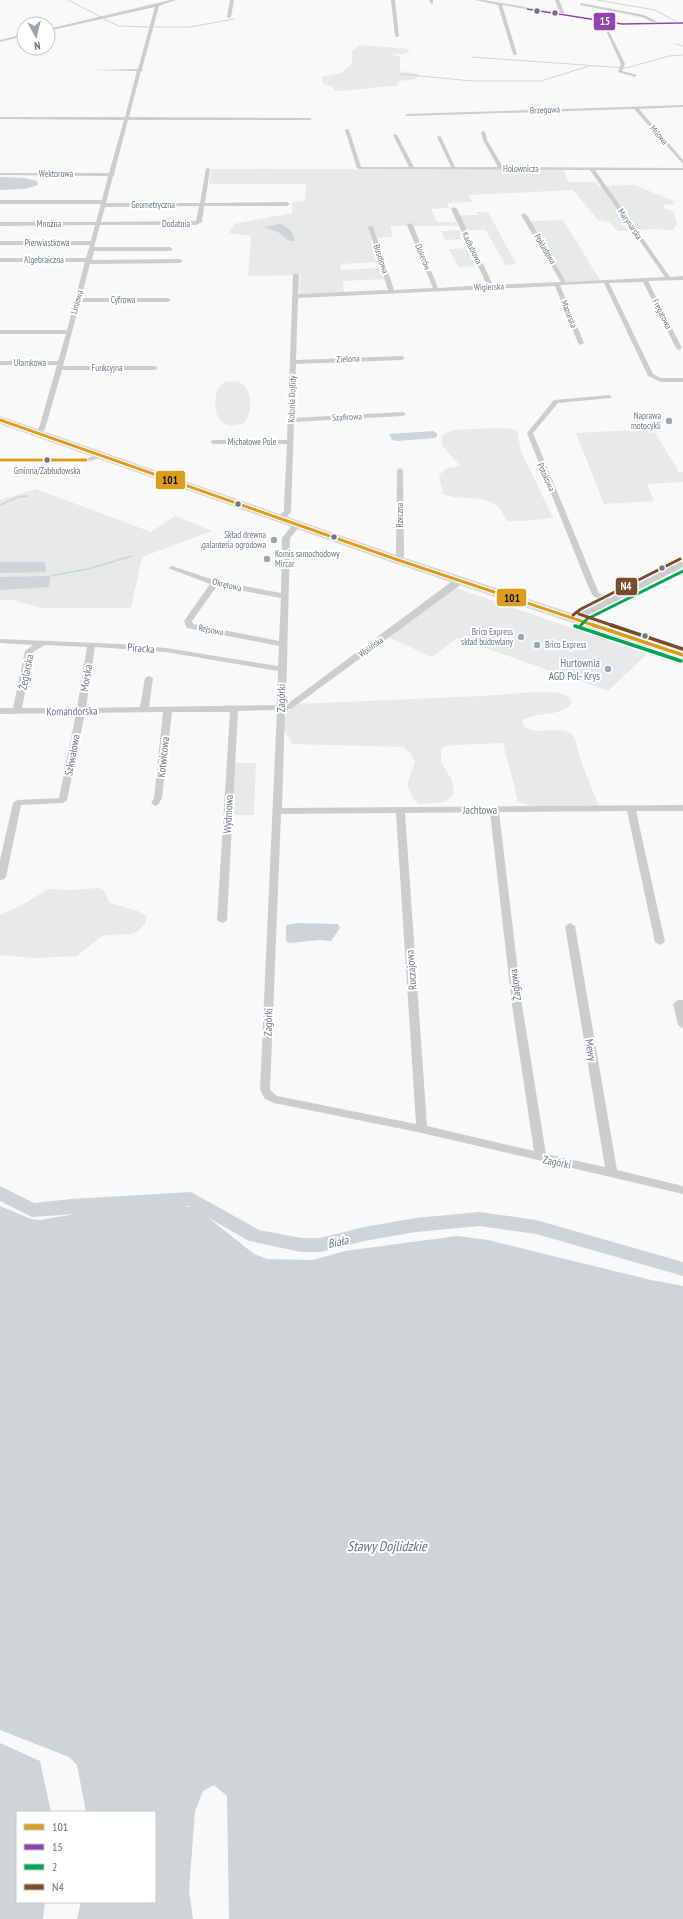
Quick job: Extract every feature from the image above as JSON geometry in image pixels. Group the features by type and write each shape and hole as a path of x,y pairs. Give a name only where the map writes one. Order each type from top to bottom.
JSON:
{"highway":[{"path":"0,420 458,581 683,655"}],"street":[{"path":"56,28 174,0"},
{"path":"229,17 232,0"},
{"path":"393,0 397,36"},
{"path":"477,0 604,22 626,24 683,23"},
{"path":"556,0 563,13 560,14"},
{"path":"500,4 514,54"},
{"path":"581,4 643,16 658,24"},
{"name":"Liniowa","path":"36,433 42,429 158,5"},
{"path":"604,22 603,23 623,64 620,72 634,76"},
{"path":"0,41 16,37"},
{"path":"95,70 102,68 141,70"},
{"name":"Brzegowa","path":"407,115 683,106"},
{"name":"Milowa","path":"636,107 683,163"},
{"path":"0,118 310,119"},
{"name":"Holownicza","path":"347,130 359,168 592,170 683,169"},
{"path":"483,132 485,140 502,169"},
{"path":"395,135 413,169"},
{"path":"439,137 454,169"},
{"name":"Dodatnia","path":"98,224 199,222 208,169"},
{"name":"Marynarska","path":"592,170 669,279"},
{"name":"Wektorowa","path":"0,174 113,171"},
{"name":"Geometryczna","path":"0,202 201,205 287,204"},
{"name":"Kadłubowa","path":"454,209 492,287"},
{"name":"Pokładowa","path":"524,215 565,284"},
{"path":"0,232 2,224"},
{"name":"Mnożna","path":"2,224 98,224"},
{"name":"Dokerów","path":"410,225 436,289"},
{"name":"Busolowa","path":"370,227 392,292"},
{"name":"Pierwiastkowa","path":"0,243 170,249"},
{"name":"Algebraiczna","path":"0,260 180,261"},
{"name":"Kolonia Dojlidy","path":"280,519 287,512 288,506 296,275"},
{"path":"681,279 683,286"},
{"name":"Wigierska","path":"296,296 681,279"},
{"name":"Fregatowa","path":"645,280 679,348"},
{"path":"606,282 650,375 656,379 683,380"},
{"name":"Mazurska","path":"557,284 581,343"},
{"name":"Cyfrowa","path":"77,300 168,300"},
{"path":"0,332 69,332"},
{"name":"Zielona","path":"293,362 402,358"},
{"name":"Ułamkowa","path":"0,363 60,365"},
{"name":"Funkcyjna","path":"60,365 155,368"},
{"name":"Potokowa","path":"609,397 556,401 530,433 530,436 592,586 596,594 610,601"},
{"name":"Szafirowa","path":"291,420 403,414"},
{"name":"Michałowe Pole","path":"213,442 290,442"},
{"path":"0,460 87,460 101,456"},
{"name":"Rzeczna","path":"398,560 400,556 400,470"},
{"name":"Zagórki","path":"296,525 286,538 281,709 265,1090 269,1096 274,1099 422,1129 683,1190"},
{"path":"577,620 584,614 683,564"},
{"name":"Okrętowa","path":"172,568 215,583 284,596"},
{"name":"Wolińska","path":"281,709 288,707 448,590 458,581"},
{"name":"Rejsowa","path":"215,583 188,621 190,626 283,644"},
{"name":"Piracka","path":"0,641 121,646 166,650 281,669"},
{"name":"Żeglarska","path":"17,711 29,651 36,646 46,643"},
{"name":"Morska","path":"81,710 91,645"},
{"path":"144,710 149,678"},
{"name":"Kotwicowa","path":"155,803 158,798 168,709"},
{"name":"Wydmowa","path":"222,920 234,709"},
{"name":"Komandorska","path":"1,711 281,709"},
{"name":"Szkwałowa","path":"1,877 17,803 63,800 81,710"},
{"path":"0,722 1,711"},
{"name":"Jachtowa","path":"277,811 683,808"},
{"path":"631,809 660,942"},
{"name":"Żaglowa","path":"494,810 517,1005 541,1158"},
{"name":"Ruczajowa","path":"400,811 422,1129"},
{"name":"Mewy","path":"570,926 612,1174"},
{"path":"683,1004 678,1004 683,1025"}],"shaded area":[{"path":"359,45 410,49 406,54 389,54 400,57 400,71 419,74 416,79 399,81 396,86 335,91 332,86 323,84 322,77 342,73 352,64 352,52"},
{"path":"211,169 563,170 569,182 595,182 599,186 634,185 672,200 675,204 664,205 663,208 674,212 677,223 673,230 653,229 618,231 609,222 598,220 573,190 469,195 472,202 447,203 449,208 431,209 437,222 456,222 458,226 390,226 393,237 376,238 370,240 378,262 340,264 341,270 380,268 384,279 343,281 344,292 303,294 299,293 300,275 248,276 251,236 229,233 234,224 292,213 292,202 305,201 306,184 209,184"},
{"path":"477,212 488,212 516,264 505,265 486,230 467,230 459,215 478,215"},
{"path":"563,220 600,280 566,282 530,221"},
{"path":"460,230 464,239 445,240 441,231"},
{"path":"469,248 478,266 458,267 449,249"},
{"path":"235,381 241,383 245,387 250,398 250,405 247,418 244,423 228,425 220,420 216,412 215,402 217,392 224,382"},
{"path":"497,428 512,429 517,431 521,451 553,518 507,521 497,506 490,502 443,494 439,475 447,468 460,466 442,445 442,435 453,430"},
{"path":"653,429 679,472 683,472 683,482 647,484 654,501 604,504 576,433"},
{"path":"36,489 151,532 175,516 212,531 142,557 131,608 42,608 12,600 0,600 0,500"},
{"path":"450,586 647,654 608,691 457,638 432,657 388,637"},
{"path":"537,692 562,694 570,699 572,703 562,710 522,720 524,726 535,731 559,730 566,731 573,735 583,767 599,806 547,808 527,805 518,801 503,743 454,745 441,749 441,762 452,780 454,794 445,802 419,804 414,800 407,785 415,762 410,753 403,747 292,744 282,726 287,713 296,704 482,696"},
{"path":"235,763 256,763 254,815 231,815"},
{"path":"48,889 72,890 103,889 110,903 138,911 147,916 145,924 137,932 131,934 106,935 99,938 77,956 34,958 0,955 0,915 22,905"}],"water":[{"path":"0,177 25,178 37,181 38,185 24,189 0,190"},
{"path":"280,224 290,231 294,236 294,241 289,241 278,232 264,227"},
{"path":"433,431 437,433 435,438 397,441 392,440 389,434"},
{"path":"0,562 45,562 46,572 0,573"},
{"path":"50,576 49,587 0,590 0,577"},
{"path":"298,923 338,924 340,928 331,941 320,940 289,943 286,941 286,925"},
{"name":"Stawy Dojlidzkie","path":"175,1205 196,1208 254,1254 267,1259 313,1260 345,1251 457,1236 488,1240 651,1280 683,1286 683,1919 229,1919 227,1796 214,1785 203,1791 195,1811 189,1891 193,1919 77,1919 81,1903 156,1903 156,1811 86,1811 77,1765 69,1757 0,1730 0,1206 31,1219 40,1220 93,1211"},
{"path":"0,1743 40,1761 51,1811 16,1811 16,1903 45,1903 43,1919 0,1919"}],"waterway":[{"path":"68,0 101,17"},
{"path":"597,0 655,10 677,22"},
{"path":"104,19 119,26 149,27"},
{"path":"155,27 190,27 234,19"},
{"path":"676,44 683,46"},
{"path":"472,57 626,68 669,56 683,55"},
{"path":"400,74 472,81 541,81 589,66"},
{"path":"0,505 18,497 27,496"},
{"path":"50,576 88,569 132,556"},
{"name":"Biała","path":"0,1193 32,1210 71,1206 191,1199 255,1236 301,1245 320,1245 364,1234 416,1225 479,1219 536,1227 683,1269"}],"transit line":[{"name":"15","path":"527,9 622,24 683,23"},
{"name":"101","path":"0,420 398,560 683,655"},
{"name":"101","path":"0,460 86,460"},
{"name":"N4","path":"573,615 581,609 680,559"},
{"name":"2","path":"581,625 587,619 683,571"},
{"name":"N4","path":"579,614 683,649"},
{"name":"2","path":"575,626 681,661"}],"place":[{"name":"Naprawa motocykli","path":"669,421"},
{"name":"Gminna/Zabłudowska","path":"47,460"},
{"name":"Skład drewna ,galanteria ogrodowa","path":"274,540"},
{"name":"Komis samochodowy Mircar","path":"267,559"},
{"name":"Brico Express skład budowlany","path":"521,637"},
{"name":"Brico Express","path":"537,645"},
{"name":"Hurtownia AGD Pol- Krys","path":"608,669"}]}
